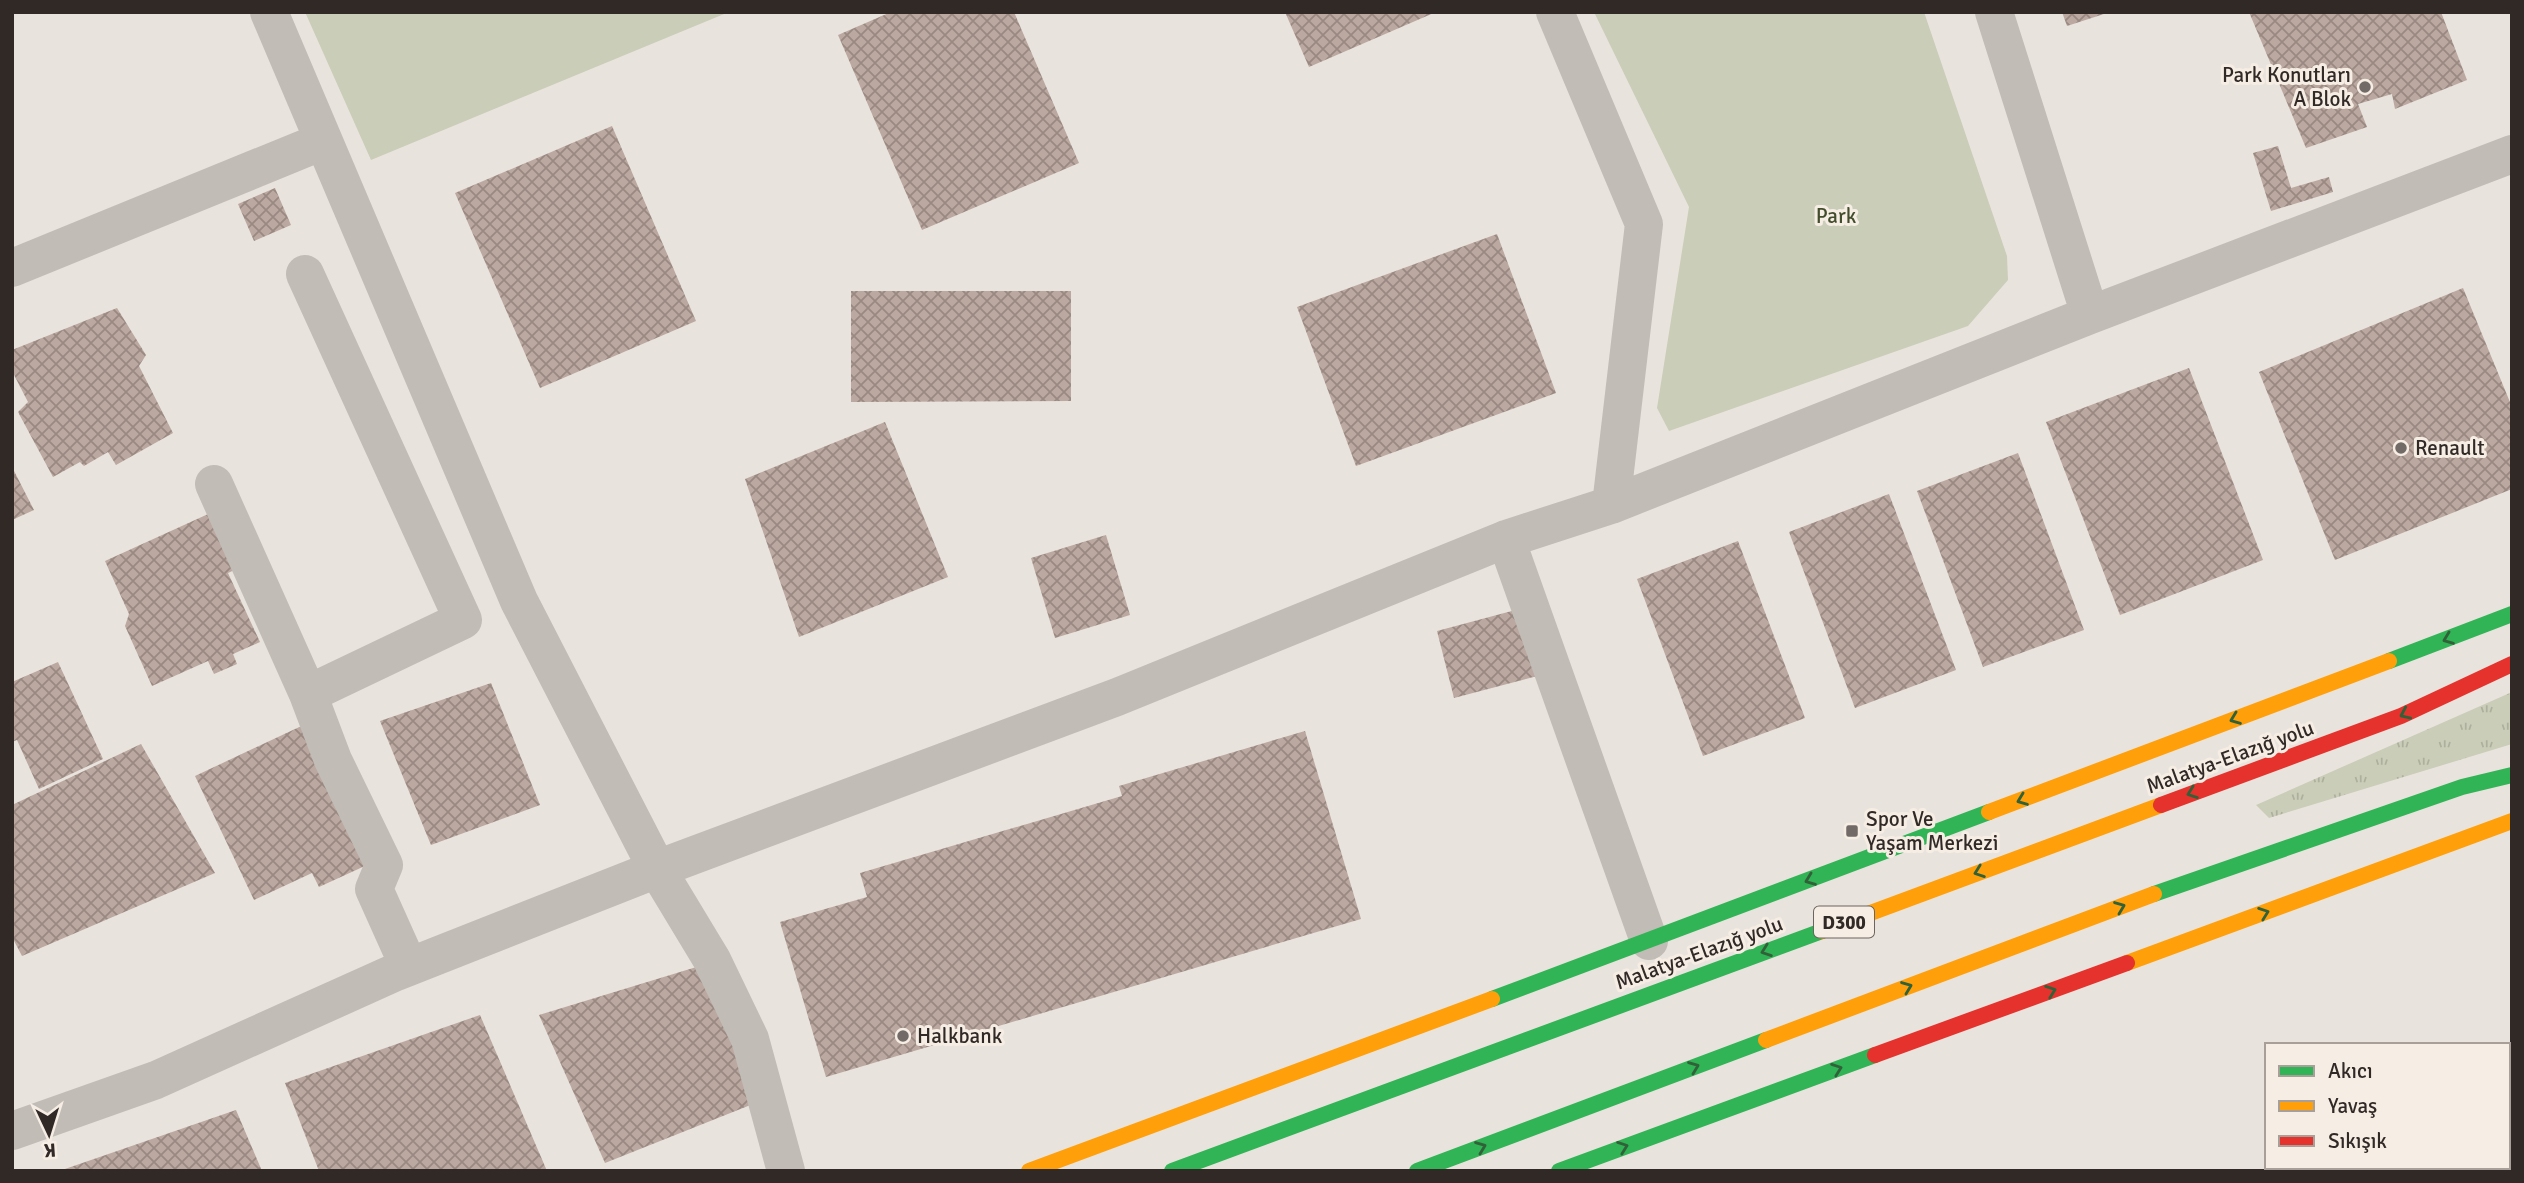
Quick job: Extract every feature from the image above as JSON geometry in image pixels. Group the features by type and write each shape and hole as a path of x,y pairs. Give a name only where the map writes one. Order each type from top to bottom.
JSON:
{"main road":[{"path":"1029,1171 1649,942 2512,614"},
{"name":"Malatya-Elazığ yolu","path":"1172,1171 2401,716 2512,664"},
{"path":"1417,1171 2248,859 2462,787 2512,775"},
{"path":"1559,1171 2512,821"}],"street":[{"path":"269,12 519,601 657,869 712,960 751,1039 786,1171"},
{"path":"1555,12 1644,224 1611,505"},
{"path":"1994,12 2090,314"},
{"path":"12,268 323,141"},
{"path":"12,1131 156,1080 409,967 657,869 1117,697 1506,539 1611,505 2090,314 2512,154"},
{"path":"306,274 463,620 308,694"},
{"path":"214,484 308,694 334,760 384,865 374,889 409,967"},
{"path":"1506,539 1649,942"}],"green space":[{"path":"305,12 729,12 371,160"},
{"name":"Park","path":"1594,12 1924,12 2007,256 2008,280 1968,326 1669,431 1657,408 1689,207"},
{"path":"2512,692 2512,744 2269,818 2256,805"}],"building":[{"path":"891,12 1014,12 1079,163 922,230 838,35"},
{"path":"1285,12 1436,12 1309,67"},
{"path":"2062,12 2107,12 2107,13 2067,26"},
{"name":"Park Konutları A Blok","path":"2249,12 2441,12 2467,80 2395,109 2392,94 2358,104 2367,127 2306,148"},
{"path":"612,126 696,321 540,388 455,193"},
{"path":"2278,146 2291,188 2329,177 2333,192 2271,211 2253,153"},
{"path":"275,188 291,225 254,241 238,204"},
{"path":"1497,234 1556,393 1356,466 1297,307"},
{"name":"Renault","path":"2463,288 2512,407 2512,489 2335,560 2259,372"},
{"path":"851,291 1071,291 1071,401 851,402"},
{"path":"117,308 146,355 139,366 173,433 116,465 108,452 84,466 80,462 53,477 18,412 28,402 12,371 12,350"},
{"path":"2189,368 2263,560 2120,615 2046,422"},
{"path":"885,422 948,577 799,637 745,479"},
{"path":"2018,453 2084,630 1983,667 1917,491"},
{"path":"12,467 34,510 12,520"},
{"path":"1889,494 1956,670 1855,708 1789,532"},
{"path":"217,510 243,566 228,573 260,642 233,654 237,664 214,674 208,661 152,686 125,626 129,614 105,561"},
{"path":"1106,535 1130,615 1055,638 1031,558"},
{"path":"1738,541 1805,718 1703,756 1637,579"},
{"path":"1523,608 1541,675 1454,698 1437,631"},
{"path":"58,662 103,759 39,789 17,740 12,742 12,682"},
{"path":"491,683 540,805 431,845 380,721"},
{"path":"310,722 367,865 319,887 312,873 254,900 195,776"},
{"path":"1305,731 1361,919 826,1077 780,922 867,897 860,873 1122,796 1119,786"},
{"path":"141,744 215,873 22,956 12,937 12,805"},
{"path":"703,965 758,1102 605,1163 539,1015"},
{"path":"480,1015 547,1171 319,1171 285,1083"},
{"path":"236,1110 262,1171 62,1170"}],"traffic: fast":[{"path":"2389,661 2512,614"},
{"path":"2154,894 2462,787 2512,775"},
{"path":"1492,999 1989,812"},
{"path":"1172,1171 1822,931"},
{"path":"1417,1171 1766,1040"},
{"path":"1559,1171 1875,1055"}],"traffic: slow":[{"path":"1989,812 2389,661"},
{"path":"1822,931 2161,805"},
{"path":"2127,963 2512,821"},
{"path":"1766,1040 2154,894"},
{"path":"1029,1171 1492,999"}],"traffic: jam":[{"path":"2161,805 2401,716 2512,664"},
{"path":"1875,1055 2127,963"}],"place":[{"name":"Park Konutları A Blok","path":"2365,87"},
{"name":"Renault","path":"2401,448"},
{"name":"Spor Ve Yaşam Merkezi","path":"1852,831"},
{"name":"Halkbank","path":"903,1036"}]}
